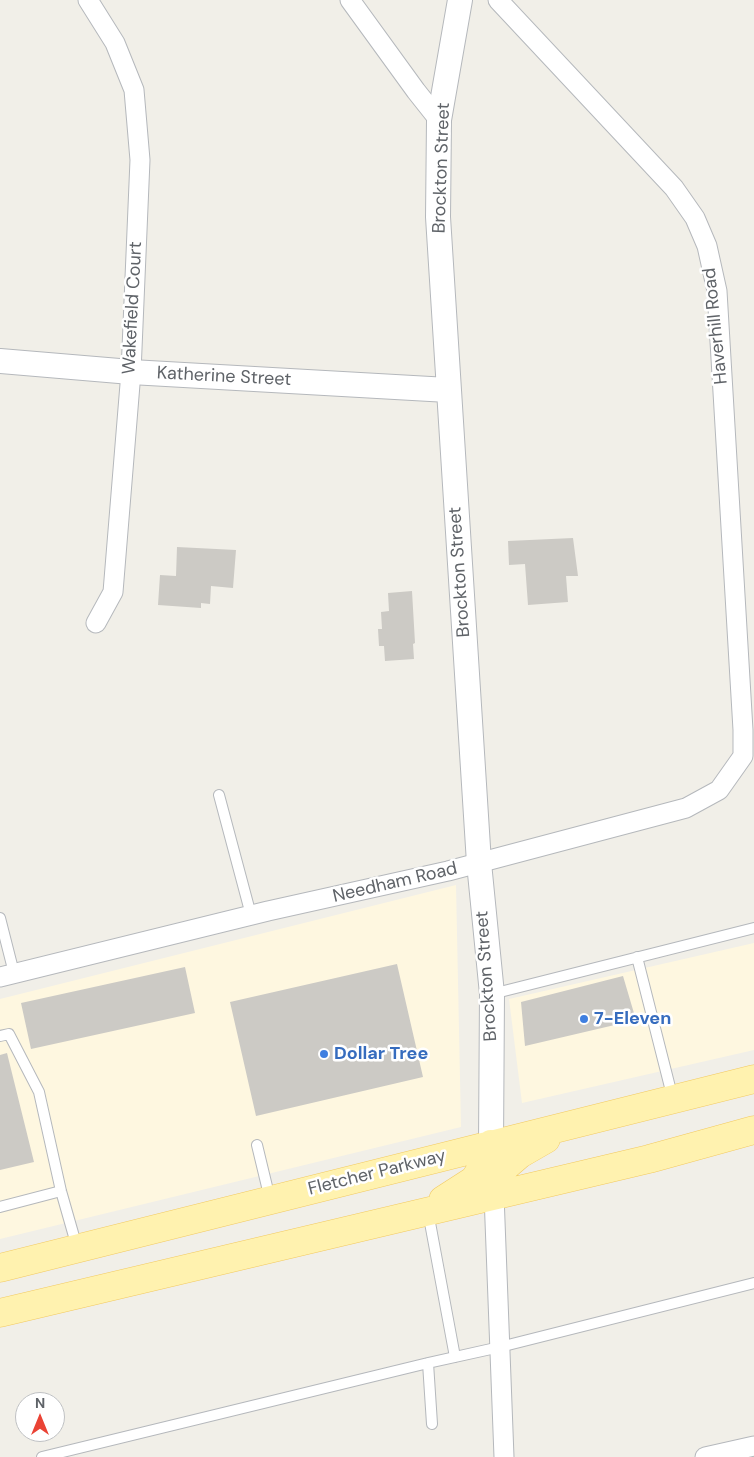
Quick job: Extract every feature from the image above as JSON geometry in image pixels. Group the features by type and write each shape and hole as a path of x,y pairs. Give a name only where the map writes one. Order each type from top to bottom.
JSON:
{"main road":[{"name":"Fletcher Parkway","path":"0,1268 754,1079"},
{"path":"494,1195 498,1174 520,1154 569,1125"},
{"path":"0,1313 649,1159 754,1130"},
{"path":"428,1211 474,1180 483,1166 491,1144"}],"street":[{"name":"Wakefield Court","path":"88,0 115,43 134,90 140,160 131,372 113,592 96,623"},
{"path":"350,0 416,92 439,120"},
{"name":"Brockton Street","path":"460,0 439,120 438,217 479,863 492,994 491,1144"},
{"name":"Haverhill Road","path":"498,0 674,188 695,218 707,246 717,291 743,730"},
{"name":"Katherine Street","path":"0,361 131,372 448,390"},
{"name":"Needham Road","path":"7,975 250,915 479,863 686,808 719,790 743,756 743,730"},
{"path":"494,1195 504,1457"},
{"path":"705,1457 754,1446"}],"lane":[{"path":"218,795 250,915"},
{"path":"0,918 7,975"},
{"path":"492,994 754,928"},
{"path":"636,957 673,1100"},
{"path":"0,1036 9,1034 39,1092 61,1191 77,1248"},
{"path":"257,1145 270,1200"},
{"path":"0,1207 61,1191"},
{"path":"428,1211 455,1357"},
{"path":"42,1457 500,1347 754,1283"},
{"path":"428,1363 432,1424"}],"shaded area":[{"path":"456,885 461,1127 0,1239 0,999"},
{"path":"754,943 754,1050 522,1103 509,999"}],"building":[{"path":"573,538 578,576 566,576 568,602 528,605 525,564 509,565 508,541"},
{"path":"177,547 236,550 233,588 211,586 210,604 201,603 201,608 158,605 160,575 176,576"},
{"path":"412,591 414,659 385,661 384,646 379,646 378,629 382,629 381,612 389,611 388,593"},
{"path":"397,964 423,1077 256,1116 230,1002"},
{"path":"185,967 195,1013 31,1049 21,1003"},
{"path":"623,976 636,1020 525,1046 521,1002"},
{"path":"7,1053 34,1162 0,1170 0,1055"}],"place":[{"name":"7-Eleven","path":"584,1019"},
{"name":"Dollar Tree","path":"324,1054"}]}
